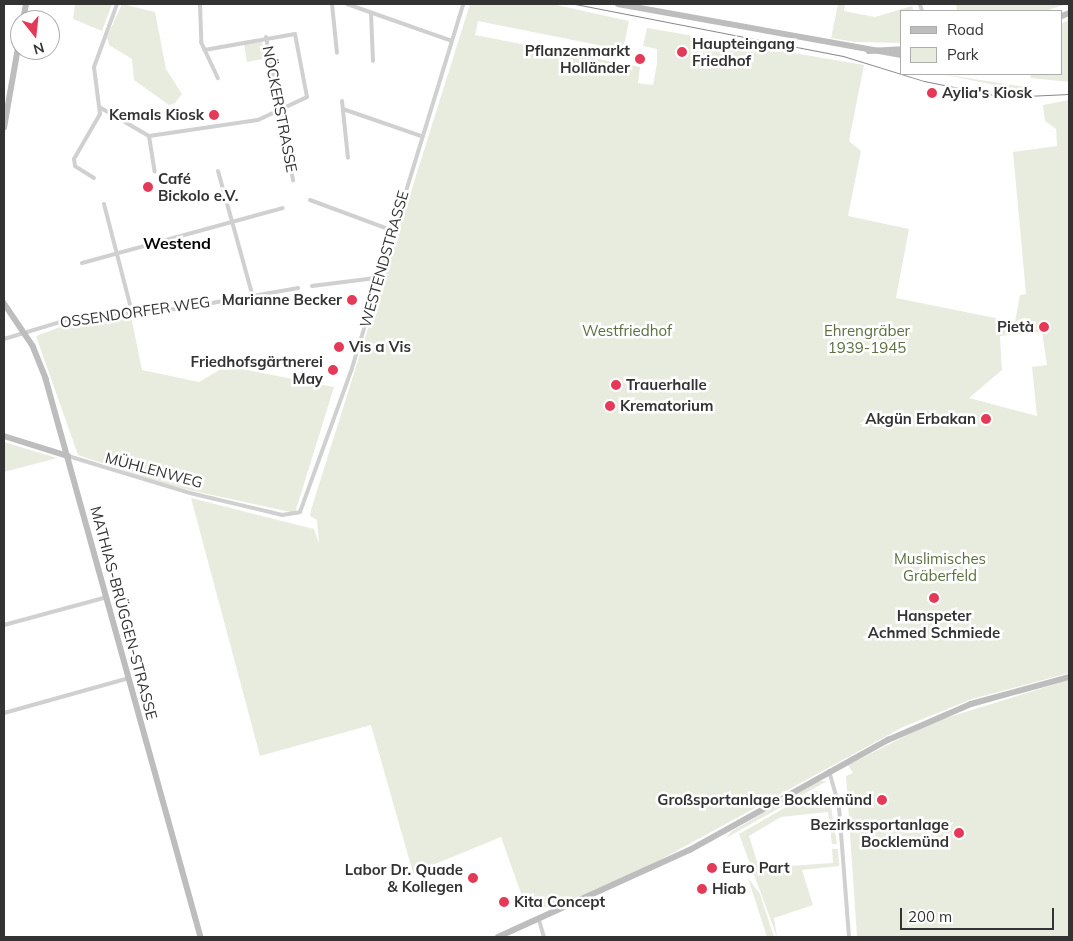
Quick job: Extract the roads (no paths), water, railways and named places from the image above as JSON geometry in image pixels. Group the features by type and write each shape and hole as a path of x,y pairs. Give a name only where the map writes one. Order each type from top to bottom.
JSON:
{"main road":[{"path":"618,4 868,51 900,55"},
{"path":"868,51 900,49"},
{"path":"4,128 16,60"},
{"name":"MATHIAS-BRÜGGEN-STRASSE","path":"4,303 25,333 41,365 201,937"},
{"name":"MÜHLENWEG","path":"4,436 68,456"},
{"path":"498,937 690,850 829,771 971,704 1069,677"}],"street":[{"path":"94,178 74,163 101,108 94,66 117,4"},
{"path":"200,4 198,31 204,50 218,78"},
{"path":"332,4 337,53"},
{"path":"347,4 452,41"},
{"name":"WESTENDSTRASSE","path":"300,512 352,368 376,278 452,41 462,4"},
{"path":"370,12 373,61"},
{"path":"101,108 149,136 238,125 281,113 308,94 298,38 290,32 204,50"},
{"name":"NÖCKERSTRASSE","path":"266,37 293,180"},
{"path":"342,101 348,158"},
{"path":"343,109 421,136"},
{"path":"149,136 154,172"},
{"path":"218,171 252,294"},
{"path":"310,200 391,230"},
{"path":"104,204 132,312"},
{"path":"82,263 284,208"},
{"path":"312,286 376,278"},
{"name":"OSSENDORFER WEG","path":"4,339 74,318 132,312 298,288"},
{"name":"MÜHLENWEG","path":"68,456 190,493 282,515 300,512"},
{"path":"4,625 107,597"},
{"path":"4,713 130,678"},
{"path":"829,771 839,807 848,937"},
{"path":"539,920 544,937"}],"tram line":[{"path":"575,4 843,56 900,74"},
{"path":"905,75 924,81 1003,97 1069,94"}],"place":[{"name":"Haupteingang Friedhof","path":"682,52"},
{"name":"Pflanzenmarkt Holländer","path":"640,59"},
{"name":"Aylia's Kiosk","path":"932,93"},
{"name":"Kemals Kiosk","path":"214,115"},
{"name":"Café Bickolo e.V.","path":"148,187"},
{"name":"Marianne Becker","path":"352,300"},
{"name":"Pietà","path":"1044,327"},
{"name":"Vis a Vis","path":"339,347"},
{"name":"Friedhofsgärtnerei May","path":"333,370"},
{"name":"Trauerhalle","path":"616,385"},
{"name":"Krematorium","path":"610,406"},
{"name":"Akgün Erbakan","path":"986,419"},
{"name":"Hanspeter Achmed Schmiede","path":"934,598"},
{"name":"Großsportanlage Bocklemünd","path":"882,800"},
{"name":"Bezirkssportanlage Bocklemünd","path":"959,833"},
{"name":"Euro Part","path":"712,868"},
{"name":"Labor Dr. Quade & Kollegen","path":"473,878"},
{"name":"Hiab","path":"702,889"},
{"name":"Kita Concept","path":"504,902"}],"district":[{"name":"Westend","path":"177,243"}],"park label":[{"name":"Westfriedhof","path":"627,331"},
{"name":"Ehrengräber 1939-1945","path":"867,338"},
{"name":"Muslimisches Gräberfeld","path":"940,566"}]}
